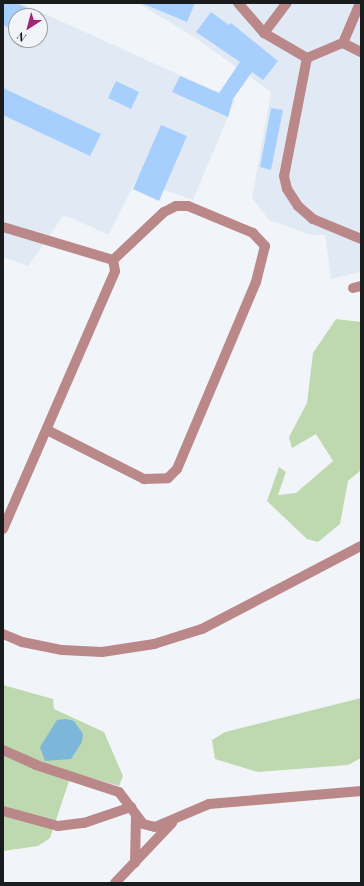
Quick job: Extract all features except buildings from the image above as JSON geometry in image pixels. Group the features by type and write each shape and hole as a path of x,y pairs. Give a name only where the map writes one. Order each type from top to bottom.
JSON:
{"lane":[{"path":"238,3 264,33 307,58"},
{"path":"264,33 287,3"},
{"path":"307,58 343,43 356,4"},
{"path":"343,43 361,52"},
{"path":"307,58 284,176 287,189 298,206 313,219 361,239"},
{"path":"47,430 144,479 168,478 177,469 246,303 265,246 253,233 188,206 176,206 164,212 114,260"},
{"path":"3,227 114,260"},
{"path":"3,529 115,270 114,260"},
{"path":"3,634 22,642 62,650 102,652 154,644 202,629 361,546"},
{"path":"3,750 36,765 119,792 142,824 155,827 175,820 209,804 361,791"},
{"path":"3,811 58,826 84,823 131,807"},
{"path":"135,863 136,816"},
{"path":"115,883 175,820"}],"shaded area":[{"path":"3,3 21,3 32,8 8,8 8,48 48,48 48,15 235,100 193,200 136,180 109,235 64,215 28,266 3,257"},
{"path":"138,3 361,3 361,272 331,279 325,235 311,235 269,220 252,198 271,92 197,39"}],"green space":[{"path":"336,319 361,322 361,470 348,481 340,524 318,542 307,539 267,501 279,467 286,472 278,495 296,493 333,461 316,434 292,448 289,437 307,403 313,353"},
{"path":"3,685 53,699 54,709 104,732 123,776 119,786 72,772 50,838 38,846 3,851"},
{"path":"361,698 361,758 348,765 258,772 215,759 212,740 225,732"}],"water":[{"path":"66,719 74,721 83,734 82,742 71,759 45,761 40,747 57,720"}]}
